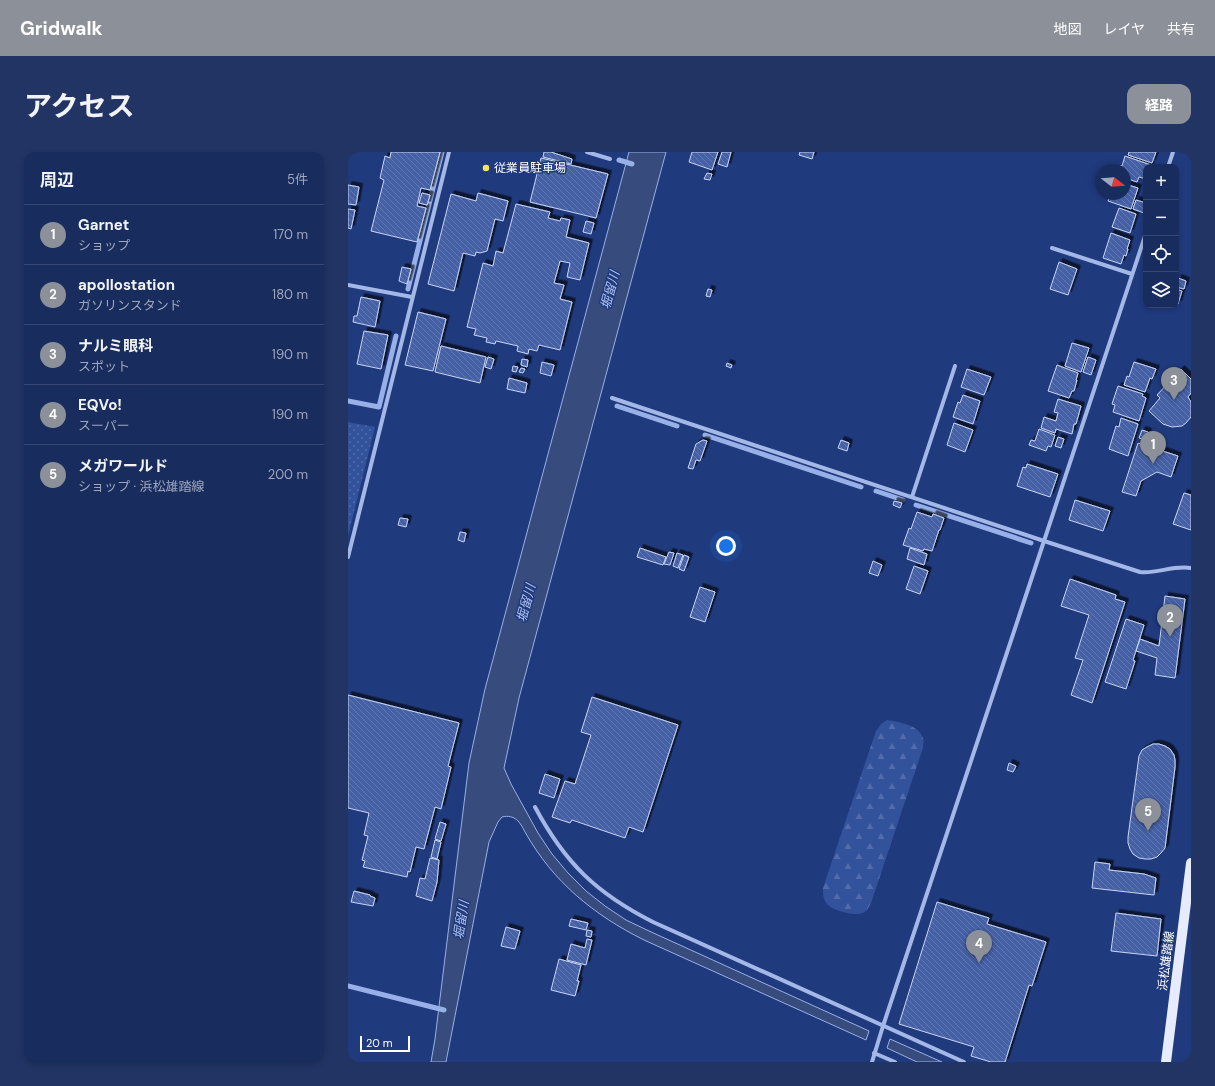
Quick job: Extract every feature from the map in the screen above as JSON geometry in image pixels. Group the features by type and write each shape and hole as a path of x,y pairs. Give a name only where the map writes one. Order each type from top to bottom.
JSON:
{"main road":[{"name":"浜松雄踏線","path":"1166,1062 1191,863"}],"street":[{"path":"348,557 448,152"},
{"path":"587,152 610,159"},
{"path":"1169,164 1173,152"},
{"path":"872,1062 1145,236"},
{"path":"1052,248 1132,274"},
{"path":"348,285 412,297"},
{"path":"912,497 955,366"},
{"path":"612,398 1140,572 1155,572 1177,567 1191,568"},
{"path":"535,807 553,838 575,866 602,891 631,911 964,1062"},
{"path":"874,1053 895,1062"}],"green space":[{"path":"348,422 375,427 348,536"},
{"path":"887,720 908,725 917,730 923,738 923,748 871,903 867,910 862,913 846,913 834,909 827,904 823,894 823,888 876,731 881,724"}],"water":[{"name":"堀留川","path":"629,152 666,152 519,698 504,768 511,784 538,833 552,854 586,891 605,906 626,920 649,931 869,1031 866,1040 644,940 608,920 562,882 536,850 519,822 514,818 507,816 502,817 498,822 489,842 446,1062 431,1062 469,763 485,689"},
{"path":"890,1039 942,1062 917,1062 887,1048"}],"building":[{"path":"391,152 440,152 430,190 421,188 417,206 426,208 417,242 371,231 384,180 380,178 385,156 390,158"},
{"path":"544,152 551,152 572,159 571,164 543,157"},
{"path":"692,152 718,152 712,170 689,162"},
{"path":"722,152 731,152 727,167 718,164"},
{"path":"800,152 814,152 812,159 799,155"},
{"path":"1129,152 1156,152 1152,163 1128,155"},
{"path":"1125,156 1148,164 1143,164 1143,178 1139,177 1137,182 1131,180 1131,164 1123,164"},
{"path":"541,158 608,174 596,218 530,202"},
{"path":"707,173 712,174 710,180 704,179"},
{"path":"348,185 359,187 356,205 348,204"},
{"path":"1131,186 1138,188 1131,209 1108,201 1131,200"},
{"path":"422,193 430,195 427,205 419,203"},
{"path":"478,193 508,201 503,221 495,219 487,251 480,253 476,252 475,256 463,253 454,291 428,284 451,194 476,201"},
{"path":"1136,200 1143,202 1143,213 1133,209"},
{"path":"516,204 550,212 548,218 560,221 561,218 570,220 566,237 589,243 580,280 567,277 570,263 560,261 554,283 564,285 560,299 572,302 560,350 539,345 537,351 529,349 528,354 517,351 518,346 496,341 495,344 486,342 487,338 474,335 476,329 467,327 483,263 493,266 496,251 503,253"},
{"path":"1119,208 1136,214 1130,233 1112,227"},
{"path":"348,209 355,210 351,229 348,228"},
{"path":"586,221 594,223 591,234 583,232"},
{"path":"1111,233 1130,240 1126,256 1124,255 1121,264 1103,258"},
{"path":"1059,262 1077,269 1068,295 1050,289"},
{"path":"402,267 411,269 407,284 399,281"},
{"path":"1179,278 1186,281 1184,289 1179,288"},
{"path":"708,289 712,290 710,297 706,296"},
{"path":"1179,290 1182,291 1179,301"},
{"path":"361,297 380,301 375,327 353,322 354,316 357,316"},
{"path":"418,312 446,319 433,371 405,365"},
{"path":"364,331 388,335 381,369 357,364"},
{"path":"1072,343 1089,348 1081,372 1065,366"},
{"path":"441,346 486,357 480,383 435,372"},
{"path":"488,357 494,359 491,369 485,367"},
{"path":"1088,357 1096,360 1091,375 1083,372"},
{"path":"522,359 528,360 527,367 521,365"},
{"path":"542,362 554,365 551,376 540,373"},
{"path":"1134,362 1156,369 1152,379 1150,378 1145,392 1124,385 1127,376 1129,377"},
{"path":"727,363 732,365 731,368 726,366"},
{"path":"1057,365 1078,373 1074,391 1072,391 1069,398 1048,391"},
{"path":"513,366 518,367 516,372 512,371"},
{"path":"521,368 525,369 523,373 519,372"},
{"path":"967,369 991,377 984,395 961,387"},
{"path":"1181,369 1191,379 1191,393 1188,397 1191,402 1191,417 1182,426 1172,427 1163,424 1149,411 1160,398 1157,395"},
{"path":"509,378 527,383 525,393 507,389"},
{"path":"1118,386 1143,394 1142,396 1146,398 1139,421 1113,412 1115,405 1112,404"},
{"path":"963,395 980,401 973,424 953,417 958,402 960,403"},
{"path":"1058,399 1081,406 1072,434 1056,429 1055,433 1041,428 1044,417 1056,421 1058,413 1054,412"},
{"path":"1121,418 1138,424 1128,456 1109,449 1116,426 1119,427"},
{"path":"954,423 973,430 965,452 947,445"},
{"path":"1039,429 1055,435 1051,447 1048,446 1046,451 1029,445 1031,440 1035,441"},
{"path":"1142,430 1148,432 1145,440 1139,438"},
{"path":"1058,437 1064,439 1061,448 1055,446"},
{"path":"703,440 707,441 700,461 696,460 693,469 688,468 696,444"},
{"path":"841,440 849,443 847,451 838,448"},
{"path":"1138,443 1178,456 1171,477 1157,472 1141,481 1136,496 1122,492"},
{"path":"1027,464 1058,474 1050,497 1017,486 1023,467 1026,468"},
{"path":"1184,493 1191,495 1191,530 1173,524"},
{"path":"1075,500 1110,511 1103,531 1069,520"},
{"path":"894,501 902,503 900,508 893,505"},
{"path":"917,512 932,517 933,514 944,518 932,551 924,549 923,551 903,545"},
{"path":"400,518 408,519 406,527 398,525"},
{"path":"460,532 466,533 464,542 458,540"},
{"path":"640,548 666,557 663,565 637,557"},
{"path":"910,548 927,554 924,565 907,559"},
{"path":"669,552 674,553 670,565 664,564"},
{"path":"677,553 683,555 678,568 673,566"},
{"path":"684,555 689,557 684,571 679,569"},
{"path":"873,561 882,565 878,576 869,573"},
{"path":"914,566 928,571 920,594 906,589"},
{"path":"1070,579 1116,595 1115,599 1125,602 1092,703 1071,695 1083,660 1075,658 1089,615 1061,606"},
{"path":"700,587 715,592 705,622 690,617"},
{"path":"1165,596 1185,599 1175,678 1155,675 1157,658 1136,651 1140,639 1159,646"},
{"path":"1126,619 1144,625 1126,689 1105,682"},
{"path":"348,695 459,723 448,766 451,767 441,809 435,807 424,849 416,847 410,872 408,871 407,877 363,867 365,861 362,860 368,836 364,835 369,813 348,808"},
{"path":"592,697 678,725 643,832 629,827 625,838 572,820 570,823 552,817 565,781 575,784 591,735 581,732"},
{"path":"1153,744 1159,744 1170,749 1174,755 1175,767 1165,848 1157,857 1145,859 1139,858 1133,854 1128,843 1128,837 1139,756 1142,750"},
{"path":"1009,763 1016,766 1013,772 1007,770"},
{"path":"545,774 560,779 554,798 539,793"},
{"path":"440,822 446,824 441,841 435,839"},
{"path":"435,840 441,842 437,859 431,857"},
{"path":"430,858 439,860 437,882 432,901 416,896 420,878 425,879"},
{"path":"1095,862 1110,864 1109,870 1144,874 1156,878 1154,895 1092,888"},
{"path":"354,891 370,895 375,898 373,906 351,902"},
{"path":"937,902 989,918 987,924 1046,942 1032,986 1029,985 1005,1062 991,1062 971,1056 974,1047 899,1024"},
{"path":"1116,913 1161,919 1157,956 1111,951"},
{"path":"571,919 588,923 586,930 569,926"},
{"path":"506,927 520,931 515,949 501,946"},
{"path":"587,930 592,931 591,937 586,936"},
{"path":"587,939 592,940 586,965 567,960 571,944 585,948"},
{"path":"559,959 581,965 575,996 551,990"}],"waterway":[{"path":"408,289 442,152"},
{"path":"619,160 632,164"},
{"path":"348,401 379,407 396,336"},
{"path":"617,406 677,426"},
{"path":"705,435 861,487"},
{"path":"876,491 903,500"},
{"path":"916,505 1031,543"},
{"path":"348,986 444,1010"}],"place":[{"name":"従業員駐車場","path":"486,168"},
{"name":"ナルミ眼科","path":"1174,400"},
{"name":"Garnet","path":"1153,464"},
{"name":"apollostation","path":"1170,637"},
{"name":"メガワールド","path":"1148,831"},
{"name":"EQVo!","path":"979,963"}]}
